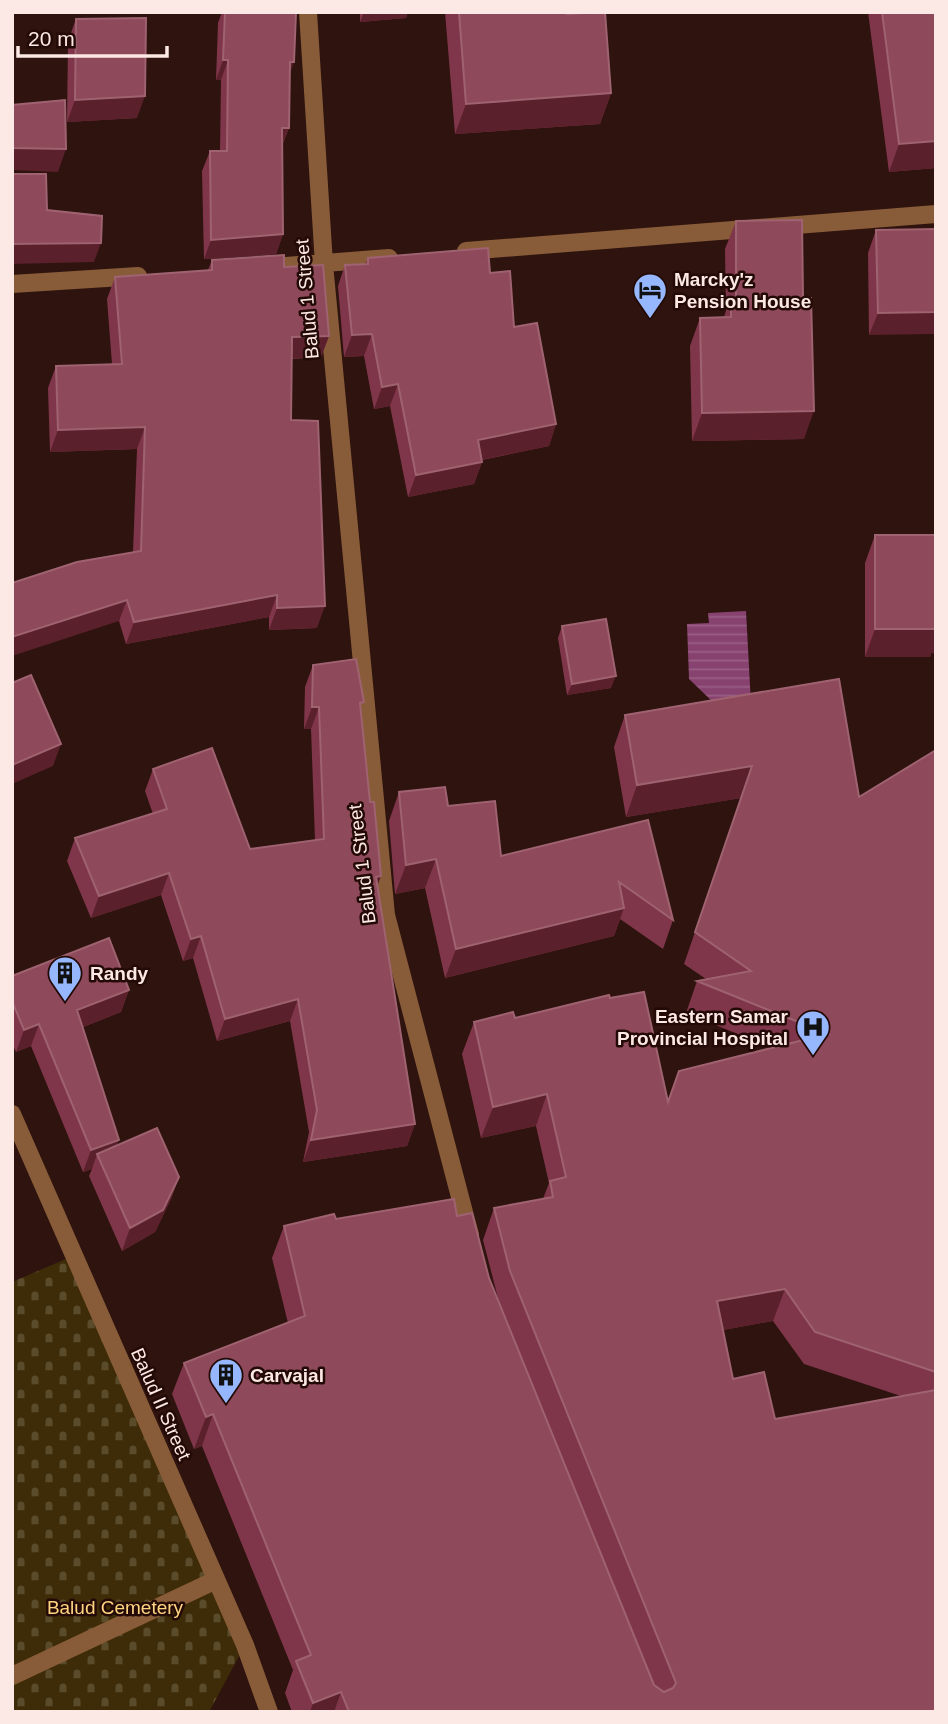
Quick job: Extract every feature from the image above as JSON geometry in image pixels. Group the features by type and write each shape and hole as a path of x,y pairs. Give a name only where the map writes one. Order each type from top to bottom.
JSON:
{"street":[{"name":"Balud 1 Street","path":"308,12 324,264 386,915 474,1252"},
{"path":"444,253 936,214"},
{"path":"243,269 404,257"},
{"path":"12,284 161,275"},
{"name":"Balud II Street","path":"12,1114 216,1580 269,1712"},
{"path":"12,1676 216,1580"}],"green space":[{"name":"Balud Cemetery","path":"73,1256 245,1645 209,1712 12,1712 12,1282"}],"shaded area":[{"path":"746,611 751,704 716,705 689,679 687,624 709,623 708,613"}],"building":[{"path":"225,12 296,12 294,62 290,62 289,128 282,128 283,234 211,240 210,151 227,151 228,60 223,60"},
{"path":"459,12 605,12 611,93 466,104"},
{"path":"882,12 936,12 936,141 899,144"},
{"path":"146,18 145,96 75,100 76,19"},
{"path":"65,100 66,149 12,148 12,105"},
{"path":"12,174 46,174 47,210 102,216 101,243 12,244"},
{"path":"802,220 803,298 811,298 814,411 702,413 700,318 731,317 731,299 736,299 736,221"},
{"path":"936,229 936,312 878,313 876,230"},
{"path":"488,248 490,273 510,271 514,327 537,323 556,424 478,440 482,462 416,475 398,384 382,387 372,334 352,335 345,265 368,264 368,258"},
{"path":"284,255 284,267 323,265 329,336 292,337 291,420 318,421 325,606 277,608 277,595 134,622 127,600 12,637 12,583 77,562 141,551 145,427 58,430 56,366 122,364 115,277 212,270 212,260"},
{"path":"875,535 936,535 936,629 875,629"},
{"path":"606,619 616,676 572,684 562,626"},
{"path":"356,659 364,702 360,703 381,876 376,877 415,1124 311,1140 317,1110 298,999 225,1019 201,936 191,939 169,873 99,896 75,838 167,809 153,769 212,748 250,849 324,839 319,707 312,707 313,665"},
{"path":"31,675 61,744 12,765 12,683"},
{"path":"839,679 859,797 936,750 936,1372 815,1332 785,1289 717,1301 733,1379 764,1372 775,1419 936,1390 936,1712 349,1712 341,1692 313,1703 296,1661 311,1655 213,1414 206,1417 184,1363 305,1316 284,1226 334,1214 336,1219 454,1199 457,1216 472,1213 489,1278 654,1685 664,1692 673,1688 676,1683 510,1271 494,1208 553,1197 550,1181 566,1177 547,1094 493,1107 474,1022 513,1012 515,1018 609,995 610,998 644,992 668,1102 679,1071 828,1034 697,981 751,971 695,932 752,766 637,785 625,715"},
{"path":"445,787 448,806 495,801 501,856 648,820 673,920 619,882 624,908 456,949 436,859 406,865 399,792"},
{"path":"109,938 129,990 77,1010 119,1140 91,1150 39,1024 24,1030 12,1001 12,976"},
{"path":"157,1128 179,1177 163,1210 130,1228 97,1154"}],"place":[{"name":"Marcky'z Pension House","path":"650,320"},
{"name":"Randy","path":"65,1003"},
{"name":"Eastern Samar Provincial Hospital","path":"813,1057"},
{"name":"Carvajal","path":"226,1405"}]}
